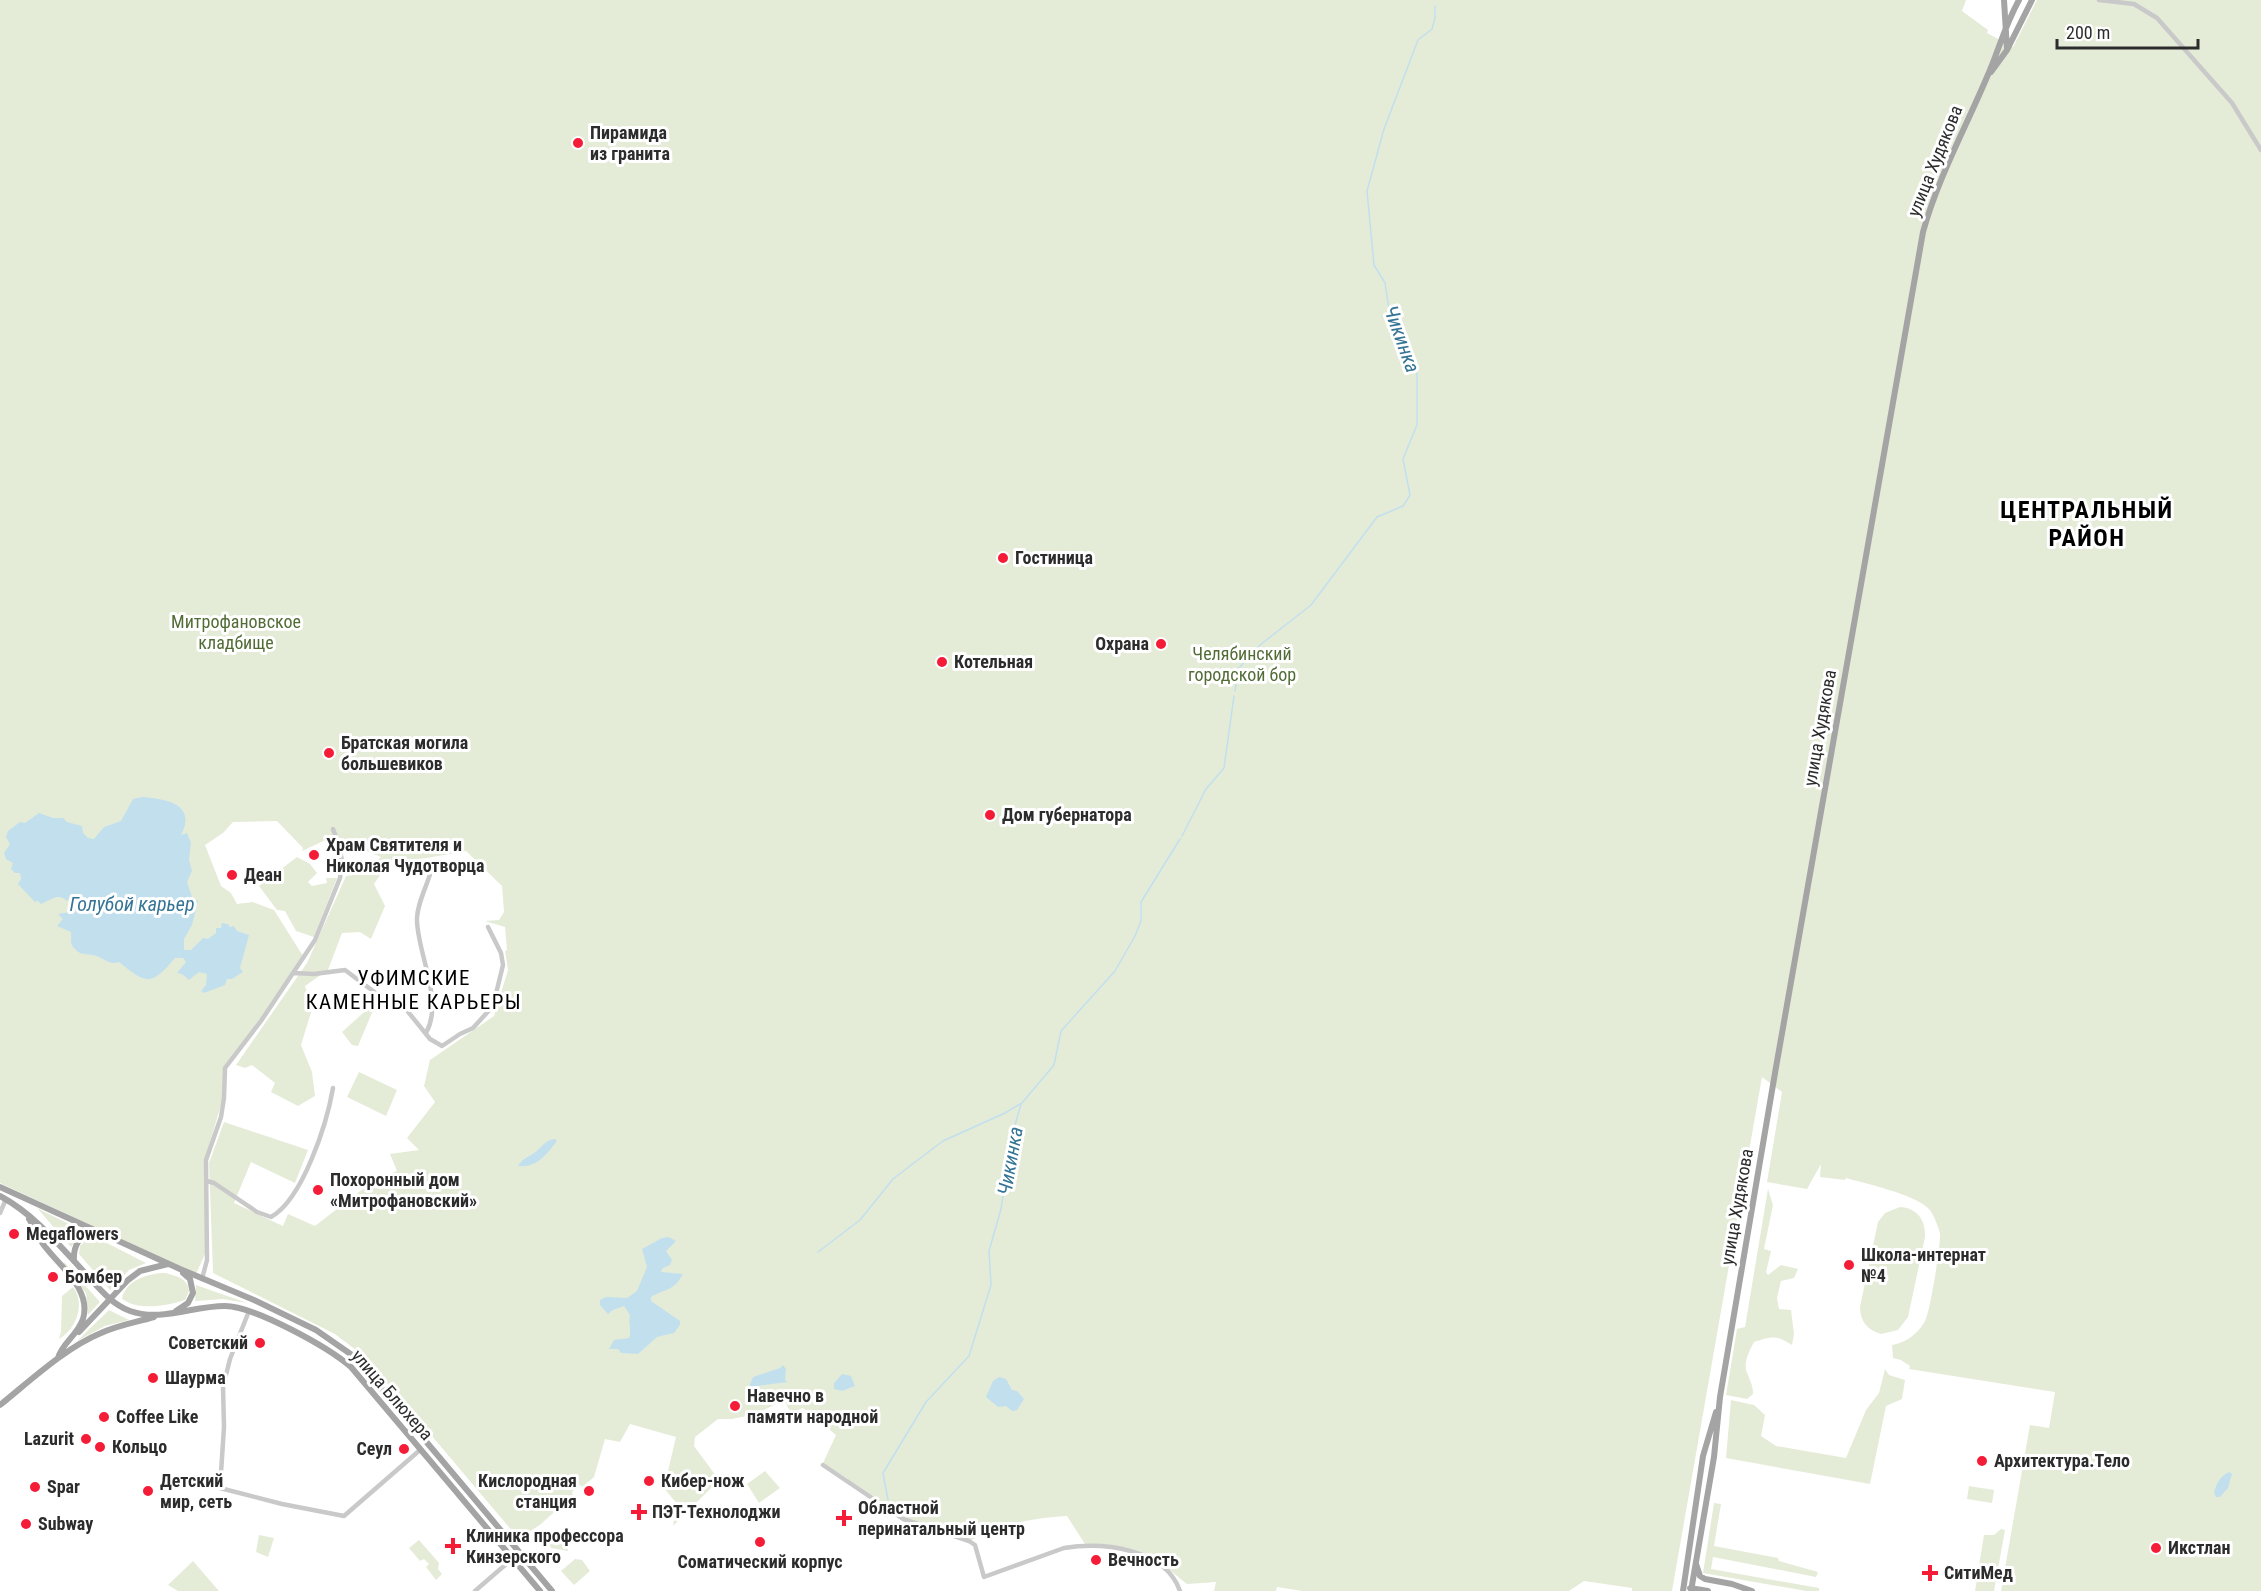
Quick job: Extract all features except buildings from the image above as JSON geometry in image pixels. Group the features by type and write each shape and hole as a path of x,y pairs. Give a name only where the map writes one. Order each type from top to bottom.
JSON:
{"main road":[{"path":"2004,0 2007,50"},
{"path":"1988,75 2006,23 2019,0"},
{"path":"1988,75 2007,50 2032,0"},
{"name":"улица Худякова","path":"1691,1589 1714,1458 1720,1397 1801,917 1923,232 1942,174 1988,75"},
{"name":"улица Блюхера","path":"0,1187 168,1264 262,1303 316,1330 352,1355 552,1591"},
{"name":"улица Блюхера","path":"3,1198 26,1214 110,1300 130,1311 158,1316 226,1306 249,1311 337,1355 351,1367 540,1591"},
{"path":"26,1214 43,1243 82,1294 84,1313 74,1337"},
{"path":"74,1261 74,1250 82,1237 88,1233 99,1233"},
{"path":"58,1358 60,1350 128,1280 140,1271 168,1264"},
{"path":"173,1313 188,1303 194,1293 190,1279 180,1269"},
{"path":"0,1405 58,1358 99,1334 158,1316"},
{"name":"улица Худякова","path":"1683,1589 1703,1456 1720,1397"},
{"path":"512,1559 520,1552"},
{"path":"1695,1561 1698,1572 1705,1579 1732,1584 1752,1591"},
{"path":"1683,1589 1708,1591"}],"street":[{"path":"2099,0 2134,4 2157,18 2232,103 2261,150"},
{"path":"202,1279 207,1260 206,1160 221,1117 225,1068 261,1021 315,940 340,878 342,861 339,841 333,829"},
{"path":"426,1033 430,1026 433,1002 417,921 431,871"},
{"path":"294,972 314,974 345,970 381,998 405,1008 430,1039 442,1046 473,1028 493,1006 503,965 501,953 488,927"},
{"path":"207,1181 214,1183 257,1212 271,1216 281,1211 298,1188 316,1147 329,1111 333,1088"},
{"path":"0,1214 3,1198"},
{"path":"249,1311 230,1359 223,1387 224,1427 220,1488 293,1507 344,1516 420,1450"},
{"path":"823,1466 903,1520 938,1529 975,1545 984,1577 1064,1548 1077,1546 1123,1549 1167,1569 1180,1591"},
{"path":"475,1591 512,1559"}],"green space":[{"name":"Челябинский городской бор","path":"0,0 1966,0 1962,11 1988,30 1987,33 2013,47 2037,0 2261,0 2261,1591 2001,1591 2030,1425 2049,1428 2055,1392 1909,1369 1910,1366 1893,1358 1892,1345 1915,1334 1927,1315 1940,1240 1934,1217 1929,1209 1902,1194 1846,1178 1845,1180 1820,1177 1821,1164 1807,1189 1767,1182 1782,1092 1762,1077 1672,1591 1632,1591 1632,1588 1584,1581 1569,1591 1302,1591 1277,1587 1276,1591 1214,1591 1216,1582 1187,1584 1167,1568 1135,1551 1085,1544 1067,1516 1018,1523 971,1540 903,1517 823,1463 836,1435 803,1408 791,1413 784,1400 756,1414 732,1419 718,1419 695,1437 694,1446 719,1480 673,1526 677,1504 664,1488 676,1437 630,1424 620,1442 605,1439 594,1477 582,1487 580,1485 572,1492 573,1495 541,1524 519,1539 365,1357 335,1334 213,1273 209,1163 224,1122 308,1150 295,1183 251,1162 234,1203 283,1226 288,1214 315,1226 368,1185 397,1171 390,1154 419,1150 407,1138 435,1102 424,1086 430,1060 494,1016 508,970 505,927 485,921 499,920 504,912 502,886 466,851 389,862 374,884 385,906 371,939 360,932 342,933 328,970 305,986 312,1009 301,1045 312,1072 315,1096 298,1106 271,1092 275,1083 252,1065 245,1068 236,1065 307,963 346,876 361,874 381,857 359,848 343,846 342,842 332,837 302,851 303,848 277,821 233,822 223,833 205,845 221,886 231,893 237,904 253,902 274,910 303,956 224,1068 223,1098 205,1159 208,1236 205,1254 196,1274 0,1183"},
{"path":"297,857 310,864 317,873 308,882 312,886 327,883 326,878 337,878 314,937 296,931 285,911 277,910 259,886"},
{"path":"372,1005 374,1008 358,1046 352,1045 342,1032"},
{"path":"359,1072 397,1090 386,1116 347,1097"},
{"path":"1768,1189 1773,1205 1764,1249 1771,1251 1766,1272 1768,1275 1781,1265 1798,1269 1794,1278 1781,1281 1777,1298 1779,1309 1791,1310 1794,1334 1792,1345 1782,1339 1774,1338 1754,1342 1746,1362 1746,1371 1752,1384 1753,1394 1747,1399 1726,1395 1737,1329 1745,1327"},
{"path":"1900,1207 1916,1212 1924,1225 1925,1237 1908,1317 1898,1330 1881,1334 1865,1324 1861,1317 1860,1307 1878,1222 1885,1213"},
{"path":"37,1208 83,1231 71,1247"},
{"path":"89,1237 99,1239 146,1263 129,1270 110,1290 79,1254 80,1246"},
{"path":"64,1262 100,1302 88,1315 86,1293 63,1264"},
{"path":"165,1273 181,1278 186,1283 189,1291 185,1300 145,1306 122,1299 124,1292 133,1282 152,1274"},
{"path":"196,1285 247,1303 223,1299 195,1301"},
{"path":"73,1287 79,1301 77,1316 70,1329 59,1339 62,1296"},
{"path":"109,1310 129,1320 105,1326 77,1341"},
{"path":"1885,1369 1889,1375 1905,1380 1902,1399 1886,1406 1870,1484 1726,1458 1731,1400 1754,1405 1765,1415 1761,1436 1776,1446 1846,1458 1866,1410 1879,1393"},
{"path":"765,1471 780,1488 759,1503 747,1484"},
{"path":"1969,1486 1994,1490 1992,1503 1967,1499"},
{"path":"1714,1503 1721,1504 1714,1546 1778,1558 1779,1561 1818,1572 1816,1577 1713,1557 1711,1569 1819,1588 1819,1591 1806,1591 1703,1573"},
{"path":"2001,1529 2005,1530 1994,1591 1975,1591 1984,1535 1994,1535"},
{"path":"552,1534 559,1535 567,1544 568,1551 551,1548 548,1541"},
{"path":"259,1535 274,1538 268,1557 256,1552"},
{"path":"419,1540 439,1563 438,1569 442,1574 436,1580 426,1567 429,1564 424,1559 420,1561 409,1548"},
{"path":"575,1559 582,1560 590,1571 574,1585 561,1571"},
{"path":"193,1561 219,1591 178,1591 168,1585"}],"water":[{"name":"Голубой карьер","path":"142,797 161,799 177,805 185,816 185,825 181,835 187,833 191,843 189,860 192,871 187,882 192,897 198,901 192,925 184,939 184,950 191,950 203,938 208,939 216,933 216,928 221,928 222,923 230,927 234,926 237,931 249,935 240,968 243,972 232,979 227,979 225,985 204,993 201,991 206,985 207,974 199,972 189,980 177,973 186,962 183,958 175,958 160,974 148,979 136,975 119,962 112,963 77,951 72,945 71,932 57,926 63,919 58,914 69,912 73,899 70,897 67,901 57,897 41,904 38,901 35,902 18,884 21,879 20,873 15,873 11,869 13,863 6,859 4,853 10,844 6,837 8,831 39,813 53,818 63,818 67,822 82,826 83,833 88,838 94,839 104,827 121,821 133,799"},
{"path":"555,1139 557,1141 536,1163 518,1166 546,1143"},
{"path":"669,1237 676,1241 666,1251 672,1260 670,1265 663,1268 661,1272 683,1274 672,1287 651,1297 651,1301 680,1321 680,1325 674,1333 657,1337 638,1354 621,1353 618,1349 609,1349 614,1340 629,1338 630,1315 624,1306 608,1314 600,1305 600,1300 606,1297 627,1298 637,1291 647,1267 642,1249 662,1238"},
{"path":"783,1365 786,1369 785,1380 788,1382 757,1386 754,1389 754,1397 748,1396 753,1377"},
{"path":"842,1374 851,1376 855,1386 842,1391 834,1389 834,1383"},
{"path":"999,1377 1006,1379 1012,1390 1017,1391 1024,1399 1017,1410 1012,1411 1006,1406 998,1407 986,1397 993,1381"},
{"path":"2229,1472 2232,1474 2228,1488 2220,1497 2216,1497 2214,1493 2217,1483"}],"waterway":[{"name":"Чикинка","path":"1235,691 1238,669 1260,645 1311,605 1377,517 1403,506 1410,495 1403,459 1417,425 1417,370 1390,316 1385,283 1374,265 1367,191 1384,129 1418,40 1432,29 1435,6"},
{"name":"Чикинка","path":"1182,836 1206,789 1224,768 1234,696"},
{"name":"Чикинка","path":"888,1500 883,1473 926,1402 969,1356 991,1285 989,1251 1001,1209 1013,1132 1021,1104 1054,1065 1061,1031 1115,971 1141,921 1141,902 1180,839"},
{"path":"818,1252 860,1220 893,1179 943,1141 1020,1104"}],"place":[{"name":"Пирамида из гранита","path":"578,143"},
{"name":"Гостиница","path":"1003,558"},
{"name":"Охрана","path":"1161,644"},
{"name":"Котельная","path":"942,662"},
{"name":"Братская могила большевиков","path":"329,753"},
{"name":"Дом губернатора","path":"990,815"},
{"name":"Храм Святителя и Николая Чудотворца","path":"314,855"},
{"name":"Деан","path":"232,875"},
{"name":"Похоронный дом «Митрофановский»","path":"318,1190"},
{"name":"Megaflowers","path":"14,1234"},
{"name":"Школа-интернат №4","path":"1849,1265"},
{"name":"Бомбер","path":"53,1277"},
{"name":"Советский","path":"260,1343"},
{"name":"Шаурма","path":"153,1378"},
{"name":"Навечно в памяти народной","path":"735,1406"},
{"name":"Coffee Like","path":"104,1417"},
{"name":"Lazurit","path":"86,1439"},
{"name":"Кольцо","path":"100,1447"},
{"name":"Сеул","path":"404,1449"},
{"name":"Архитектура.Тело","path":"1982,1461"},
{"name":"Кибер-нож","path":"649,1481"},
{"name":"Spar","path":"35,1487"},
{"name":"Детский мир, сеть","path":"148,1491"},
{"name":"Кислородная станция","path":"589,1491"},
{"name":"ПЭТ-Технолоджи","path":"639,1512"},
{"name":"Областной перинатальный центр","path":"844,1518"},
{"name":"Subway","path":"26,1524"},
{"name":"Соматический корпус","path":"760,1542"},
{"name":"Клиника профессора Кинзерского","path":"453,1546"},
{"name":"Икстлан","path":"2156,1548"},
{"name":"Вечность","path":"1096,1560"},
{"name":"СитиМед","path":"1930,1573"}],"district":[{"name":"ЦЕНТРАЛЬНЫЙ РАЙОН","path":"2087,524"},
{"name":"УФИМСКИЕ КАМЕННЫЕ КАРЬЕРЫ","path":"414,990"}],"park label":[{"name":"Митрофановское кладбище","path":"236,632"}]}
